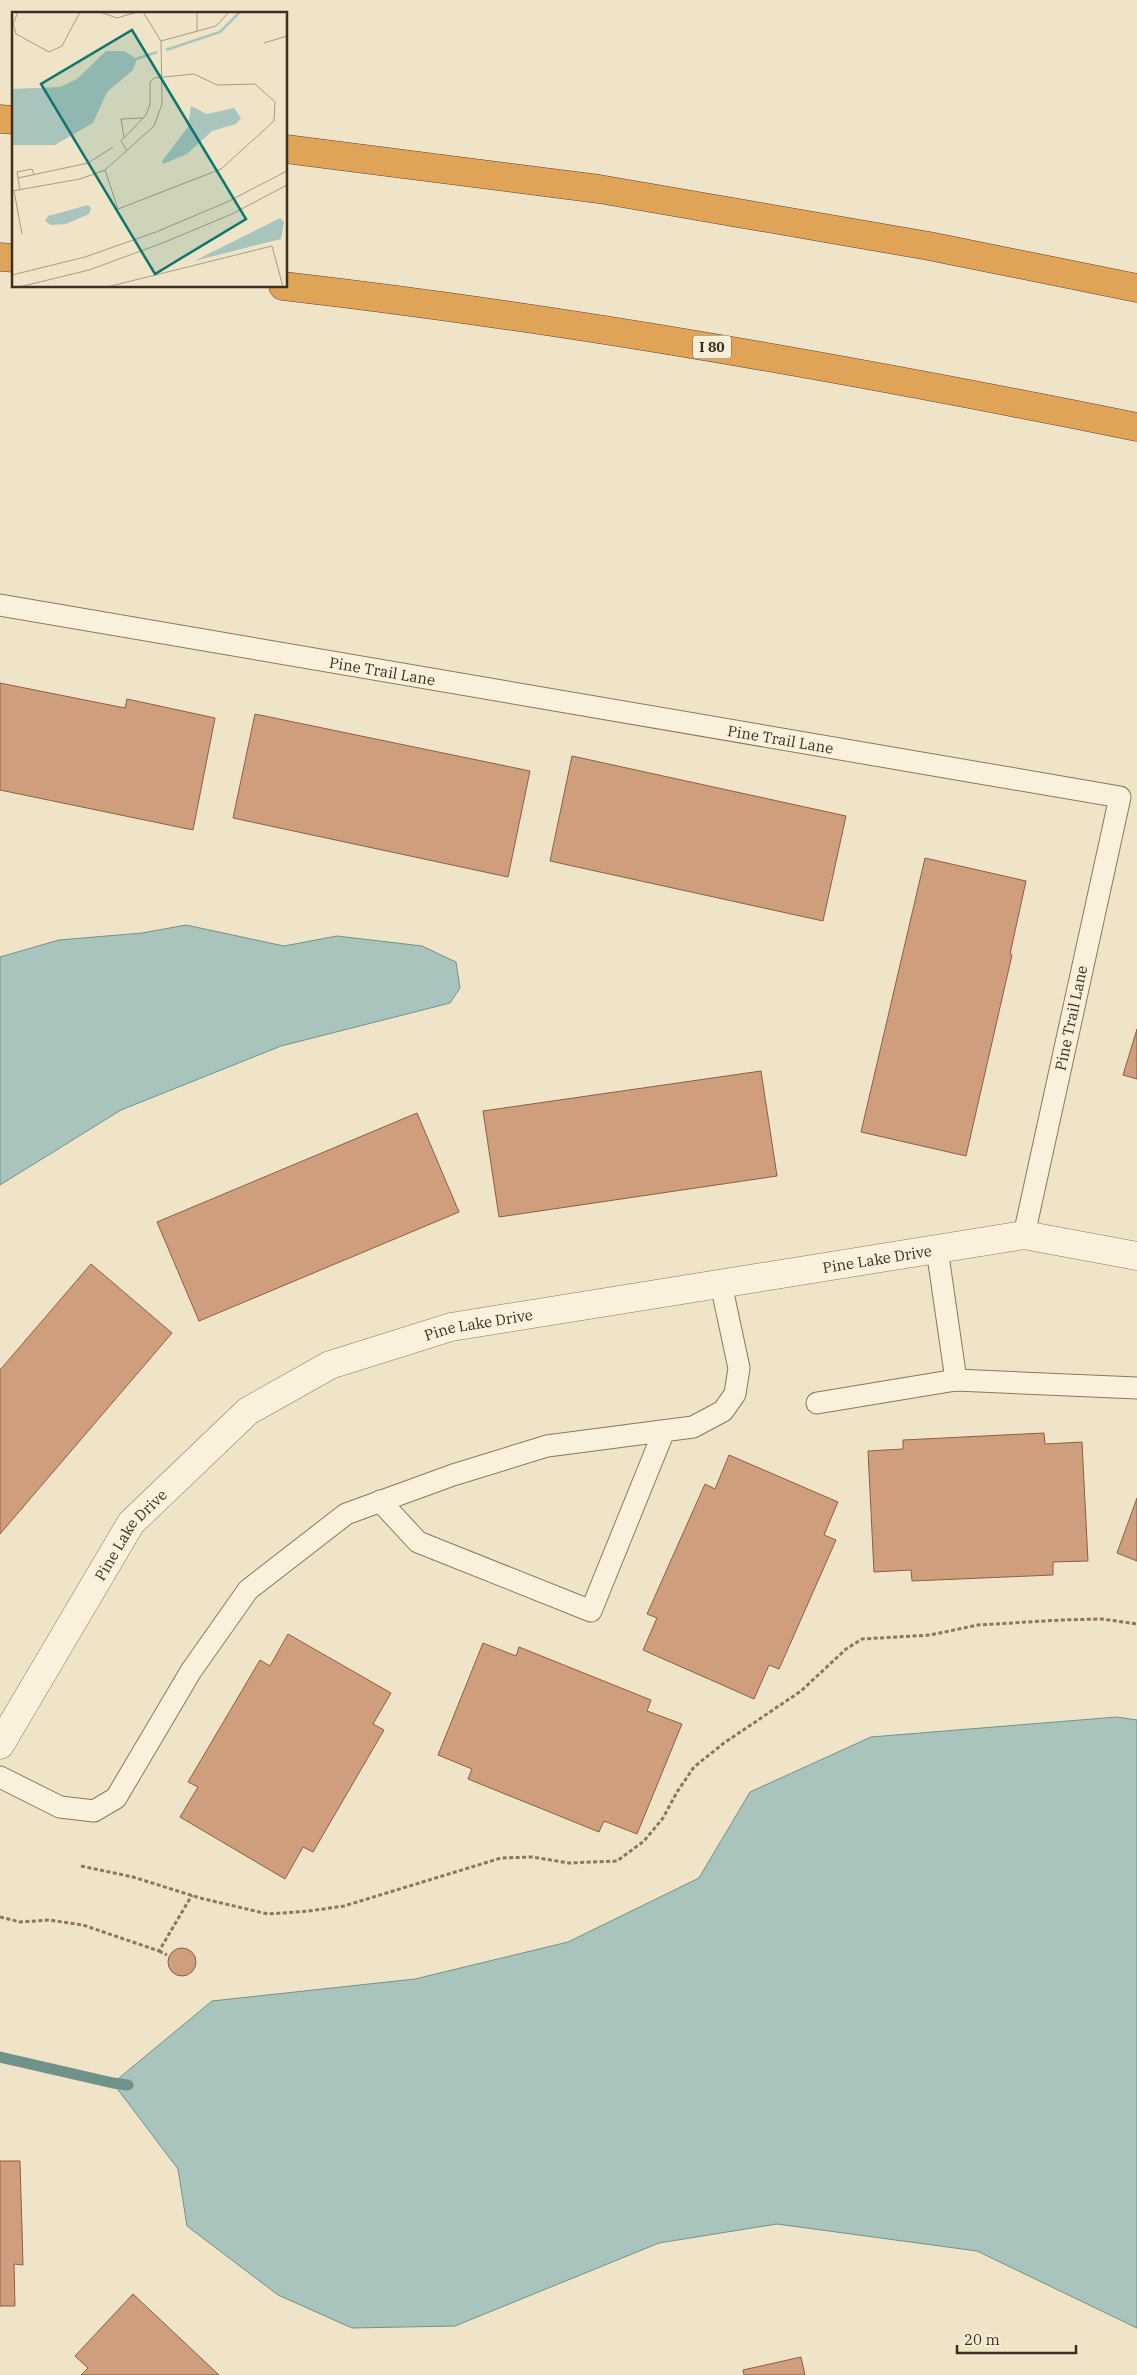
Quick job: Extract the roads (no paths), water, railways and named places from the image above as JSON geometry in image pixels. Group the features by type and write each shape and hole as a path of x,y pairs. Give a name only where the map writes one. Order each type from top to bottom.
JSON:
{"highway":[{"path":"288,148 599,189 929,246 1137,288"},
{"name":"I 80","path":"288,287 579,324 896,379 1137,427"}],"street":[{"name":"Pine Lake Drive","path":"0,1746 131,1523 248,1411 330,1365 451,1327 1024,1235 1137,1256"}],"lane":[{"name":"Pine Trail Lane","path":"0,604 1120,797 1024,1235"},
{"path":"937,1249 956,1380"},
{"path":"0,1777 60,1807 94,1811 116,1798 191,1671 248,1590 346,1514 453,1475 547,1446 693,1427 723,1411 735,1394 739,1368 721,1284"},
{"path":"817,1403 956,1380 1137,1388"},
{"path":"380,1501 418,1542 591,1611 664,1431"}],"water":[{"path":"186,925 284,946 337,936 422,946 456,962 460,988 450,1003 281,1046 121,1110 0,1185 0,957 59,940 142,933"},
{"path":"1117,1717 1137,1720 1137,2328 977,2251 777,2224 659,2243 455,2326 352,2328 278,2295 187,2226 178,2169 113,2083 212,2001 415,1979 568,1942 699,1878 750,1792 871,1737"}],"waterway":[{"path":"0,2057 128,2085"}]}
